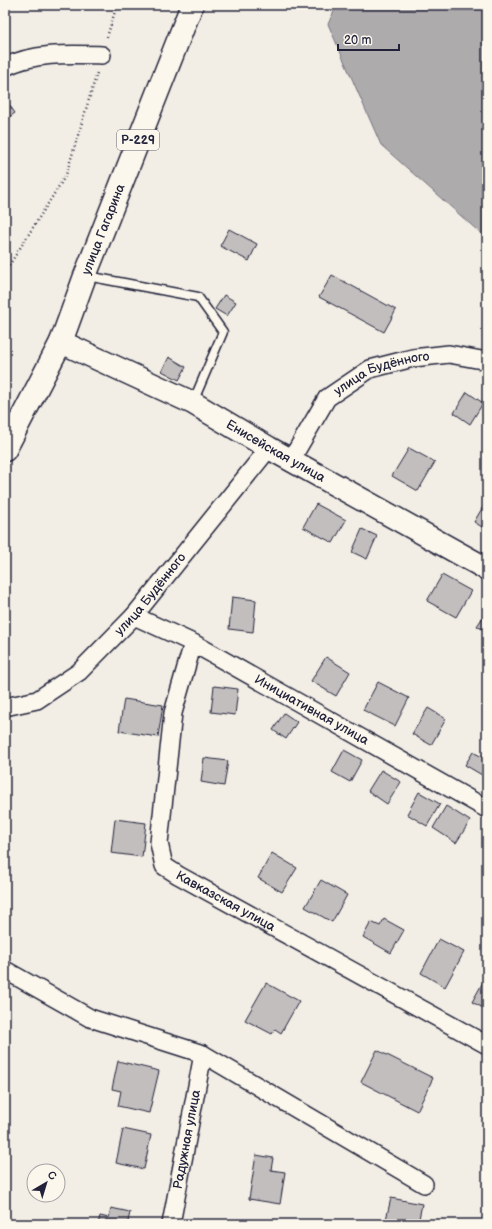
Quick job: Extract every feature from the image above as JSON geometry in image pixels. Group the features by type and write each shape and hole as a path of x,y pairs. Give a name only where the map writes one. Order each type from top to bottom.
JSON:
{"street":[{"name":"улица Гагарина","path":"5,450 61,342 85,276 192,5"},
{"path":"5,67 16,61 67,54 102,55"},
{"name":"Енисейская улица","path":"61,342 193,402 269,448 487,569"},
{"name":"улица Будённого","path":"291,460 327,398 370,369 413,358 448,354 487,361"},
{"name":"улица Будённого","path":"5,708 37,700 79,672 134,616 269,448"},
{"name":"Инициативная улица","path":"134,616 193,643 487,809"},
{"name":"Кавказская улица","path":"193,643 174,713 159,843 164,866 487,1045"},
{"path":"5,970 90,1018 203,1054 424,1184"},
{"name":"Радужная улица","path":"171,1224 203,1054"}],"lane":[{"path":"85,276 198,297 223,332 193,402"}],"path":[{"path":"5,272 66,176 117,5"}],"shaded area":[{"path":"337,5 487,5 487,239 381,145 328,24"}],"building":[{"path":"5,99 15,113 5,120"},
{"path":"229,229 257,244 249,261 220,246"},
{"path":"332,275 396,310 384,332 319,297"},
{"path":"224,295 236,302 227,316 215,309"},
{"path":"169,357 186,367 179,380 162,371"},
{"path":"467,392 483,403 470,424 454,413"},
{"path":"409,448 435,462 418,491 392,476"},
{"path":"487,500 487,530 474,522"},
{"path":"316,504 346,520 333,543 303,527"},
{"path":"362,529 377,536 367,559 352,552"},
{"path":"442,575 471,591 456,617 427,601"},
{"path":"232,597 256,600 253,632 229,629"},
{"path":"487,611 487,632 477,626"},
{"path":"326,657 350,672 336,696 311,681"},
{"path":"378,682 409,698 395,726 363,710"},
{"path":"214,686 238,689 235,715 211,712"},
{"path":"124,699 163,705 158,737 119,731"},
{"path":"428,708 446,719 431,745 412,734"},
{"path":"284,713 297,722 286,739 273,730"},
{"path":"487,748 487,778 465,765 473,752 482,757"},
{"path":"344,750 362,760 350,782 332,772"},
{"path":"204,758 228,761 224,786 201,782"},
{"path":"381,770 401,782 387,804 368,791"},
{"path":"419,792 440,804 427,826 407,814"},
{"path":"446,806 470,821 456,843 433,828"},
{"path":"115,819 146,823 142,857 111,853"},
{"path":"487,851 487,860 483,858"},
{"path":"272,853 297,868 282,892 258,878"},
{"path":"321,880 347,895 332,922 305,907"},
{"path":"384,919 404,930 391,953 363,937 371,922 380,926"},
{"path":"439,939 464,952 445,987 421,973"},
{"path":"487,975 487,1010 472,1002"},
{"path":"266,983 299,1001 281,1033 275,1029 272,1034 245,1020"},
{"path":"377,1050 433,1078 417,1111 361,1082"},
{"path":"118,1061 159,1071 149,1113 118,1106 121,1091 112,1089"},
{"path":"123,1129 151,1135 144,1169 116,1163"},
{"path":"256,1155 273,1158 271,1170 285,1172 280,1204 249,1199"},
{"path":"391,1198 422,1204 418,1224 385,1224"},
{"path":"111,1208 130,1212 128,1222 137,1224 98,1224 100,1216 109,1218"}]}
